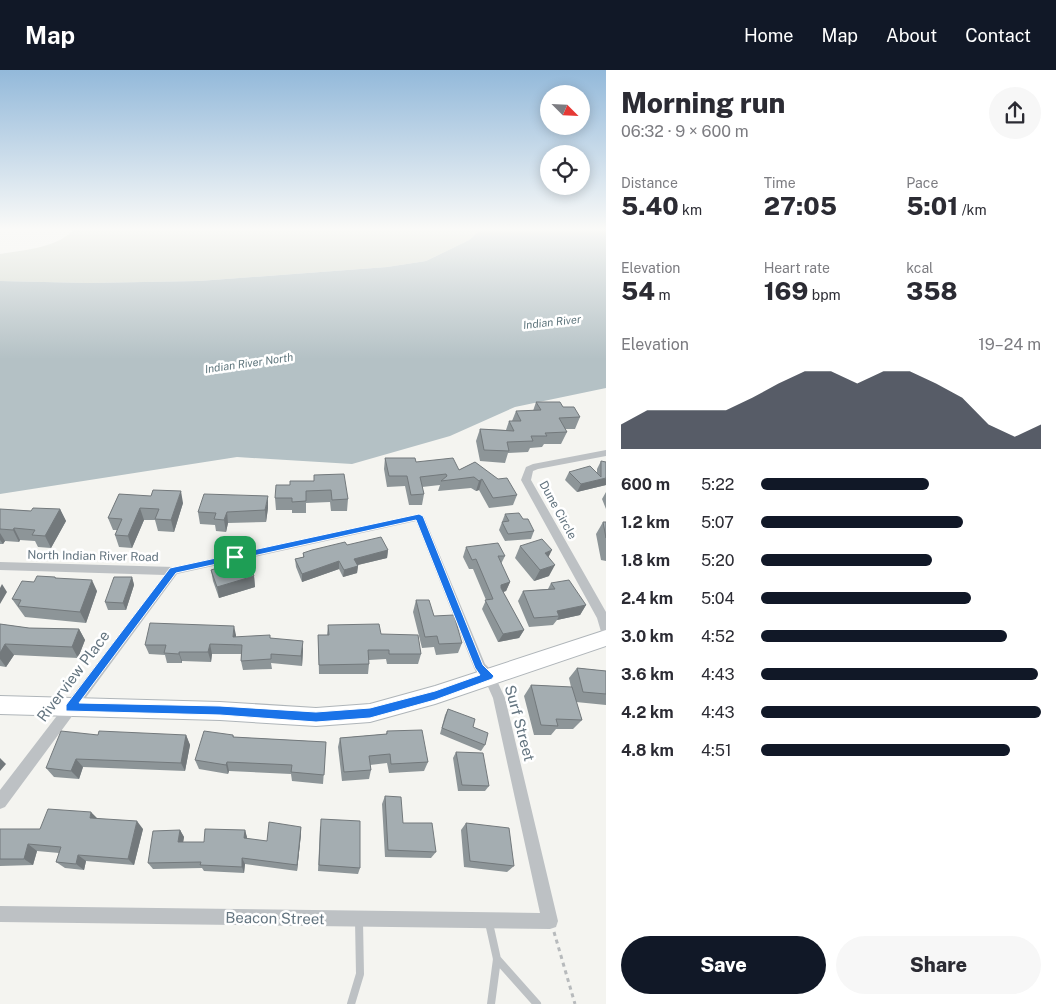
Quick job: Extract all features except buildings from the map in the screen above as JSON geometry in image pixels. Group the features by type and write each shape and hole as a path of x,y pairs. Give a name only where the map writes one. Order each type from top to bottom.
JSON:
{"street":[{"name":"Dune Circle","path":"606,453 536,466 529,469 526,480 603,617 606,632"},
{"name":"North Indian River Road","path":"0,566 174,571 419,516"},
{"name":"Surf Street","path":"419,516 480,668 489,676 499,698 550,920"},
{"name":"Riverview Place","path":"0,802 174,571"},
{"path":"0,705 220,710 316,717 370,713 435,695 606,638"},
{"name":"Beacon Street","path":"0,914 550,920"}],"lane":[{"path":"351,1004 358,989 361,972 358,918"},
{"path":"488,920 496,959 491,1004"},
{"path":"496,959 537,1004"}],"path":[{"path":"550,920 575,1004"}],"shaded area":[{"path":"0,272 325,272 199,281 88,283 0,281"}],"water":[{"path":"325,272 606,272 606,388 515,407 450,436 352,464 237,457 0,494 0,281 88,283 199,281"}],"route":[{"path":"419,516 480,668 489,676 435,695 370,713 316,717 220,710 70,708 174,571 235,557 419,516"}],"water label":[{"name":"Indian River","path":"552,322"},
{"name":"Indian River North","path":"249,363"}]}
